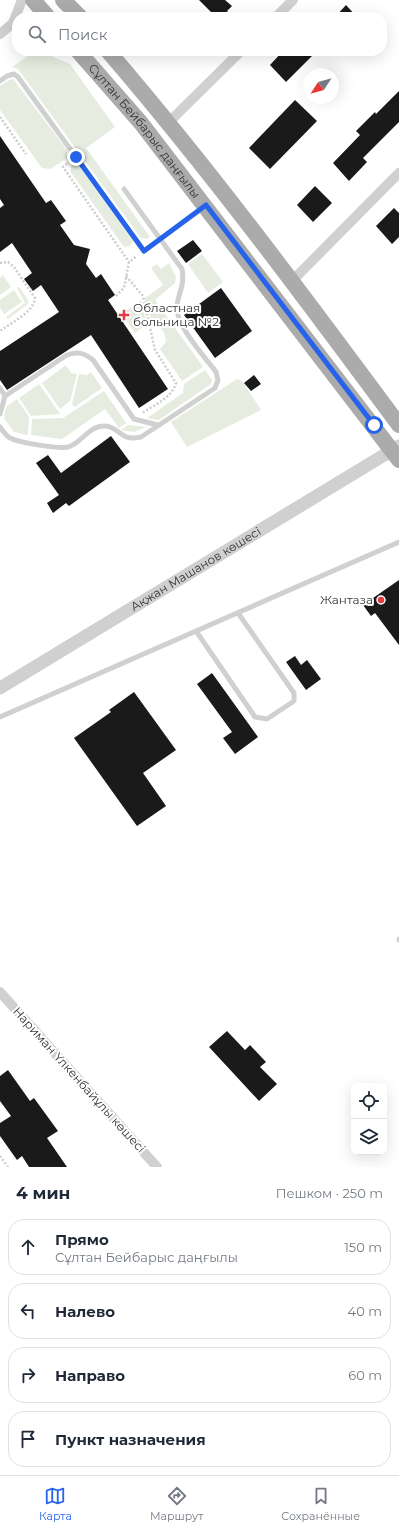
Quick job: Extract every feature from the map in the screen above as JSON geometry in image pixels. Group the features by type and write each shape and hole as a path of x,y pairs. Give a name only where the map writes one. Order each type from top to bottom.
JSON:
{"main road":[{"path":"33,0 44,12"},
{"path":"63,0 76,12"},
{"path":"72,0 78,12"},
{"name":"Сұлтан Бейбарыс даңғылы","path":"82,56 141,122 397,452"},
{"name":"Сұлтан Бейбарыс даңғылы","path":"112,56 169,122 292,280 399,425"}],"street":[{"path":"17,12 22,0"},
{"path":"281,12 293,0"},
{"path":"0,34 12,24"},
{"path":"169,122 236,56"},
{"path":"292,280 399,173"},
{"name":"Ақжан Машанов көшесі","path":"0,688 397,452"},
{"name":"Нариман Үлкенбайұлы көшесі","path":"0,992 158,1167"}],"lane":[{"path":"0,81 7,76 14,74 18,77 144,251 206,205"},
{"path":"0,427 9,438 60,447 69,446 96,427 106,426 131,439 141,437 214,388 218,380 216,372 182,326 177,315 177,306 184,280 182,269 124,188"},
{"path":"0,414 5,396 67,355 75,352 84,353 93,360 134,419 158,425"},
{"path":"0,388 5,396"},
{"path":"0,717 399,542"},
{"path":"196,631 255,717 267,719 294,701 294,693 238,613"}],"path":[{"path":"0,117 26,154"},
{"path":"76,157 63,167 129,262"},
{"path":"116,296 124,288 129,262 144,251"},
{"path":"0,263 8,262 14,267 35,298 34,305 30,310 0,331"},
{"path":"126,276 143,296 155,350 176,383 174,390 169,395 134,419"},
{"path":"0,1156 8,1167"}],"shaded area":[{"path":"28,56 52,56 70,64 115,127 86,148 150,237 146,239 141,238 18,69 12,67"},
{"path":"13,79 67,150 67,158 50,169 42,168 0,110 0,86"},
{"path":"72,165 78,165 133,241 130,246 124,247 70,171"},
{"path":"202,254 223,282 208,293 188,264"},
{"path":"169,263 176,277 175,283 155,300 203,367 182,381 160,349 166,342 165,335 161,328 152,324 145,298 163,285 151,268 157,264 161,269"},
{"path":"3,275 11,287 0,295 0,278"},
{"path":"19,287 28,300 28,304 8,319 6,317 25,303 17,288"},
{"path":"14,290 22,302 4,314 0,308 0,300"},
{"path":"141,300 147,324 135,333 122,314"},
{"path":"66,365 71,373 77,374 70,401 60,409 42,383"},
{"path":"205,370 212,380 211,384 159,420 147,418 183,393 184,384"},
{"path":"91,372 102,388 75,407 72,404 79,374 87,375"},
{"path":"237,379 242,381 261,410 187,447 171,422"},
{"path":"39,384 60,414 31,416 19,398"},
{"path":"104,391 126,423 119,428 105,409 62,439 31,435 32,419 63,418"},
{"path":"17,399 29,417 28,435 14,432 4,418 6,407"},
{"path":"128,425 146,427 134,432 121,430"}],"building":[{"path":"199,0 225,0 232,6 227,11 228,12 211,12"},
{"path":"346,5 352,12 340,12"},
{"path":"278,56 312,56 286,82 270,65"},
{"path":"399,91 399,122 363,158 367,162 349,181 333,163 360,135 356,131"},
{"path":"295,100 317,121 270,169 249,148"},
{"path":"0,136 46,203 51,200 66,221 60,225 74,245 90,249 86,264 96,278 101,274 115,295 108,300 168,389 139,408 91,335 7,390 0,380 0,351 59,312 41,285 33,291 24,279 32,273 12,243 0,252 0,208 4,205 0,199"},
{"path":"315,186 332,203 313,222 297,205"},
{"path":"394,208 399,213 399,237 392,244 376,226"},
{"path":"193,240 202,251 186,263 177,251"},
{"path":"221,288 252,331 215,358 184,315"},
{"path":"254,375 261,384 251,391 244,383"},
{"path":"111,436 130,462 69,506 66,503 53,513 47,503 59,495 36,463 48,455 61,473"},
{"path":"399,580 399,645 375,613 371,616 363,605"},
{"path":"295,656 301,665 307,660 321,679 306,690 286,662"},
{"path":"212,673 258,737 235,754 223,738 232,732 197,684"},
{"path":"134,692 176,750 143,773 166,806 137,826 74,738 111,712 109,710"},
{"path":"227,1031 245,1050 250,1045 266,1062 260,1067 277,1084 259,1101 209,1047"},
{"path":"8,1070 30,1101 34,1098 58,1131 47,1138 67,1167 29,1167 22,1156 17,1160 0,1136 0,1123 11,1116 0,1101 0,1076"}],"place":[{"name":"Областная больница №2","path":"124,315"},
{"name":"Жантаза","path":"381,600"}],"route":[{"path":"76,157 144,251 206,205 374,425"}]}
